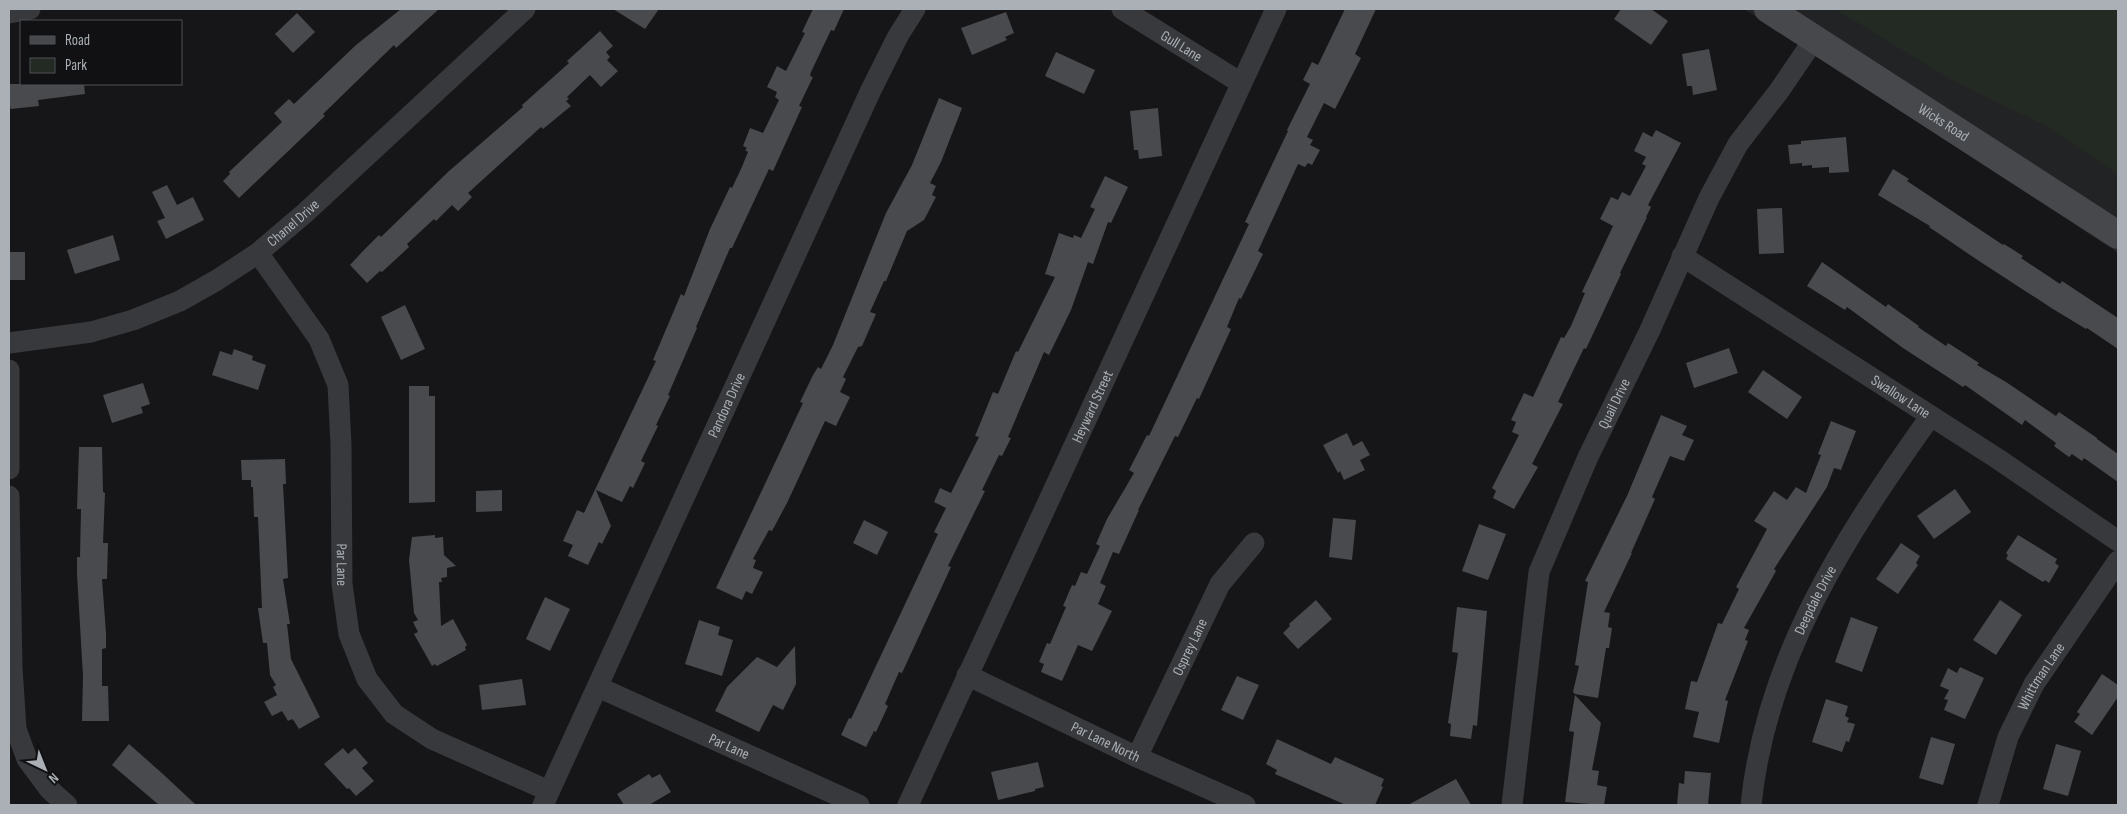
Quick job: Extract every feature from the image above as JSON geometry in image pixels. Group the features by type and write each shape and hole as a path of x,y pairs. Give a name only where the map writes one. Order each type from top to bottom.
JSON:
{"main road":[{"name":"Wicks Road","path":"1768,9 2118,235"}],"street":[{"path":"9,13 30,9"},
{"name":"Chanel Drive","path":"9,343 91,332 133,320 180,301 217,280 258,253 306,213 525,9"},
{"name":"Pandora Drive","path":"546,798 871,90 898,36 915,9"},
{"name":"Gull Lane","path":"1122,9 1241,83"},
{"name":"Heyward Street","path":"908,805 1276,9"},
{"name":"Quail Drive","path":"1512,805 1538,572 1588,457 1650,330 1709,198 1738,144 1779,91 1815,38"},
{"name":"Par Lane","path":"258,253 320,339 338,385 342,446 342,584 349,634 367,679 394,714 432,739 546,798"},
{"name":"Swallow Lane","path":"1682,256 1998,460 2118,541"},
{"path":"9,370 9,469"},
{"name":"Deepdale Drive","path":"1751,805 1755,766 1770,704 1799,630 1842,549 1881,486 1930,417"},
{"path":"9,496 12,668 16,729 27,759 50,790 67,805"},
{"name":"Osprey Lane","path":"1137,757 1220,584 1254,543"},
{"name":"Whittman Lane","path":"1988,805 2008,737 2034,684 2118,560"},
{"name":"Par Lane North","path":"967,675 1137,757 1244,805"},
{"name":"Par Lane","path":"598,687 859,805"}],"shaded area":[{"path":"1744,9 2118,9 2118,253 1801,45"}],"green space":[{"path":"1835,9 2118,9 2118,174 2046,126 1950,79"}],"building":[{"path":"401,9 439,9 396,48 394,45 323,114 325,116 239,198 223,181 230,174 229,172 282,122 274,113 289,99 294,104 356,45"},
{"path":"613,9 659,9 645,29"},
{"path":"813,9 844,9 834,31 831,30 811,72 810,76 813,77 799,106 802,107 773,171 769,169 732,248 730,248 668,395 670,396 656,425 658,426 641,461 645,463 633,488 630,486 622,502 596,490 611,526 602,544 599,542 588,565 568,556 573,545 563,541 577,510 584,513 656,361 653,360 681,294 684,296 710,229 730,187 732,188 748,152 745,150 747,148 743,146 750,128 763,133 779,100 775,97 777,92 767,87 777,66 786,71 805,33 802,32"},
{"path":"1345,9 1376,9 1355,54 1361,58 1335,109 1324,103 1307,137 1313,140 1310,145 1320,150 1312,165 1308,163 1305,167 1298,164 1258,251 1263,254 1241,299 1239,298 1227,327 1231,329 1199,399 1197,398 1178,437 1175,436 1138,510 1119,554 1113,552 1100,583 1106,586 1098,604 1112,611 1092,651 1078,645 1062,681 1041,672 1044,664 1039,662 1047,643 1050,644 1066,607 1063,606 1072,585 1075,586 1081,572 1087,574 1100,546 1096,544 1107,519 1134,473 1129,470 1147,435 1149,436 1249,224 1245,222 1310,84 1303,80 1312,62 1318,65"},
{"path":"1621,9 1651,9 1668,21 1651,45 1614,19"},
{"path":"1006,12 1014,33 1005,37 1007,40 972,55 961,28"},
{"path":"297,13 315,32 293,53 275,34"},
{"path":"600,31 613,46 606,52 610,57 607,60 618,71 601,87 590,75 567,97 569,99 566,101 571,106 543,129 541,127 468,193 472,197 458,211 452,205 436,221 434,219 407,244 409,247 367,283 350,265 362,252 379,235 381,237 449,171 523,107 522,105 569,63 567,61"},
{"path":"1709,49 1717,90 1693,95 1692,86 1687,86 1682,54"},
{"path":"1056,52 1095,70 1084,94 1045,76"},
{"path":"9,84 84,85 85,94 38,100 39,106 11,109 9,105"},
{"path":"939,98 962,108 941,162 930,183 936,186 932,195 936,197 924,220 907,231 886,281 884,281 870,312 876,314 862,346 858,347 843,377 846,379 840,392 850,397 836,426 825,421 787,503 772,531 769,530 753,559 756,560 753,568 763,572 752,594 746,591 742,600 716,588 803,403 800,402 813,375 818,367 821,369 833,345 886,213 912,165"},
{"path":"1158,108 1162,156 1139,159 1138,150 1134,150 1130,111"},
{"path":"1656,130 1681,143 1648,205 1651,207 1621,274 1586,349 1584,348 1558,402 1563,404 1532,464 1538,467 1514,509 1493,498 1496,491 1492,488 1519,435 1512,432 1516,422 1511,420 1524,393 1533,397 1561,337 1564,338 1571,326 1585,293 1582,292 1613,226 1600,219 1611,197 1618,200 1622,192 1630,196 1646,166 1642,164 1646,157 1634,151 1643,132 1652,137"},
{"path":"1846,137 1849,172 1829,173 1829,167 1812,168 1812,165 1802,166 1802,163 1790,164 1788,145 1801,144 1801,141"},
{"path":"1893,169 1909,179 1907,181 2003,245 2023,256 2021,258 2060,284 2062,281 2118,318 2118,349 1976,259 1930,226 1878,195"},
{"path":"1105,176 1128,187 1111,223 1108,222 1093,264 1088,262 1071,310 1049,355 1044,352 1008,437 1011,438 1002,456 999,455 982,490 985,491 948,566 951,567 902,673 899,672 885,704 888,706 876,732 874,731 866,747 841,735 849,718 851,719 938,534 934,532 946,508 934,502 940,488 951,493 979,437 975,436 993,392 998,394 1016,351 1018,352 1055,277 1045,274 1059,233 1073,238 1074,235 1081,238 1095,209 1090,207"},
{"path":"167,185 177,205 193,197 204,220 166,239 157,221 165,218 152,192"},
{"path":"1782,208 1784,253 1759,254 1757,209"},
{"path":"113,235 120,260 75,274 67,250"},
{"path":"9,252 25,252 25,280 9,280"},
{"path":"1822,262 1886,307 1888,304 1946,346 1948,343 1979,363 1977,365 2056,416 2059,412 2097,438 2118,454 2118,482 2084,458 2082,461 2072,454 2069,457 2054,446 2056,443 2025,420 2022,425 1965,385 1963,387 1903,348 1847,307 1845,310 1807,286"},
{"path":"405,305 425,349 401,360 381,317"},
{"path":"1729,348 1738,373 1694,388 1686,363"},
{"path":"234,349 253,356 252,360 266,365 258,390 212,375 220,351 232,355"},
{"path":"1763,370 1802,397 1787,419 1748,392"},
{"path":"143,383 150,404 141,407 143,413 112,423 103,395"},
{"path":"409,386 429,386 429,396 435,396 435,502 409,503"},
{"path":"1661,415 1687,426 1682,435 1694,440 1684,461 1670,456 1652,497 1655,499 1604,612 1610,613 1608,627 1612,628 1609,648 1606,648 1598,698 1575,694 1573,692 1579,666 1575,665 1588,582 1585,581 1627,496"},
{"path":"1831,421 1856,431 1841,470 1834,468 1827,487 1774,569 1776,571 1744,628 1749,630 1745,640 1748,641 1725,700 1728,701 1719,743 1693,737 1699,712 1685,709 1691,681 1697,682 1718,623 1722,624 1739,589 1736,587 1767,529 1754,521 1774,491 1787,500 1796,487 1806,493 1821,455 1818,454"},
{"path":"1347,433 1353,446 1362,441 1370,455 1360,460 1365,470 1344,480 1340,471 1338,473 1323,445"},
{"path":"79,447 102,447 103,492 105,493 103,543 108,543 107,579 102,579 106,648 102,649 102,686 108,686 109,721 82,721 83,676 77,574 77,557 80,557 81,509 77,509"},
{"path":"285,459 286,484 283,484 288,578 283,579 290,624 287,624 291,659 320,717 299,729 292,719 288,721 282,711 272,716 264,702 277,695 273,687 276,685 270,675 267,643 263,643 258,608 262,608 258,517 254,517 251,480 242,480 241,460"},
{"path":"1955,489 1971,512 1934,539 1917,516"},
{"path":"502,490 502,511 476,512 476,491"},
{"path":"1333,518 1356,520 1352,560 1329,557"},
{"path":"864,520 888,532 877,555 853,543"},
{"path":"1479,524 1506,534 1488,580 1462,571"},
{"path":"435,535 435,538 443,537 444,555 456,566 447,568 447,577 441,578 442,582 439,582 441,626 453,619 467,645 465,647 466,650 437,666 435,664 432,666 414,634 418,632 413,622 418,620 414,613 409,560 412,537"},
{"path":"2018,535 2057,559 2055,563 2059,566 2049,583 2045,580 2043,582 2006,559 2008,555 2006,553"},
{"path":"1901,543 1920,556 1916,563 1918,565 1898,594 1876,579"},
{"path":"545,597 570,609 550,651 526,639"},
{"path":"1316,600 1332,619 1298,649 1283,633 1290,626 1289,624"},
{"path":"2000,600 2022,615 1996,655 1973,640"},
{"path":"1457,607 1487,611 1477,726 1473,725 1471,739 1450,736 1451,724 1448,723 1458,653 1452,652"},
{"path":"1851,617 1878,627 1862,672 1835,662"},
{"path":"699,620 720,627 718,635 733,640 722,676 685,664"},
{"path":"795,646 796,684 783,710 773,705 759,732 715,711 727,687 757,657 777,667"},
{"path":"1960,667 1984,678 1965,719 1944,710 1948,700 1944,699 1949,690 1940,686 1948,668 1957,673"},
{"path":"2102,674 2118,685 2118,697 2092,735 2074,722 2080,714 2077,712"},
{"path":"1237,676 1259,685 1243,720 1221,710"},
{"path":"522,679 526,705 482,710 479,685"},
{"path":"1575,695 1601,723 1592,770 1599,771 1597,785 1607,787 1604,805 1565,802 1574,732 1569,731"},
{"path":"1826,699 1848,706 1845,716 1849,718 1847,722 1855,724 1849,742 1846,741 1842,752 1812,742"},
{"path":"1931,737 1955,744 1943,785 1919,778"},
{"path":"1277,739 1331,764 1335,757 1384,779 1381,786 1383,787 1375,805 1346,805 1275,774 1277,770 1266,764"},
{"path":"129,744 196,805 159,805 112,765"},
{"path":"2056,744 2081,751 2068,796 2043,789"},
{"path":"343,748 348,754 355,748 368,763 362,768 374,781 356,796 324,764"},
{"path":"1038,762 1044,787 998,800 991,772"},
{"path":"1685,771 1711,773 1708,805 1677,805 1679,783 1684,784"},
{"path":"649,774 652,778 660,774 671,792 649,805 624,805 617,794"},
{"path":"1456,779 1471,805 1408,805"}]}
